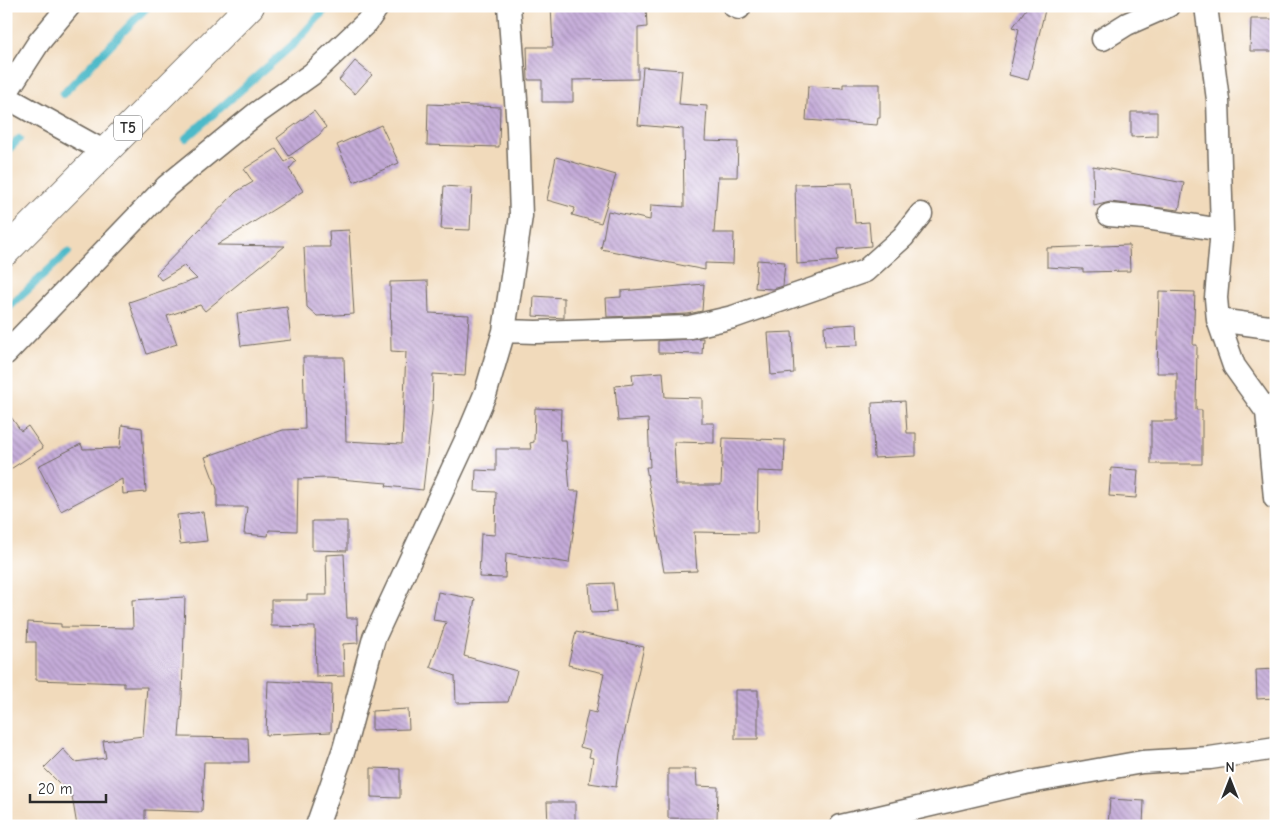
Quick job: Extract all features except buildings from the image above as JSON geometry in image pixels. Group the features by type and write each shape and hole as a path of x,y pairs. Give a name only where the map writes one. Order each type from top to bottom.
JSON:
{"highway":[{"name":"T5","path":"6,251 250,6"}],"street":[{"path":"6,93 39,42 69,6"},
{"path":"6,353 167,186 257,113 312,74 367,22 378,6"},
{"path":"317,826 344,749 374,638 486,392 504,331 521,216 518,127 509,6"},
{"path":"1103,39 1127,24 1168,6"},
{"path":"1206,6 1218,100 1222,230 1216,298 1218,320 1234,366 1267,412 1275,498"},
{"path":"6,97 105,152"},
{"path":"504,331 536,332 690,326 733,317 865,271 903,237 921,214"},
{"path":"1109,215 1145,218 1222,230"},
{"path":"1218,320 1276,328"},
{"path":"841,826 1025,783 1142,762 1210,758 1276,748"}],"waterway":[{"path":"63,94 148,6"},
{"path":"186,138 297,41 328,6"},
{"path":"6,152 19,139"},
{"path":"6,310 68,252"}]}
